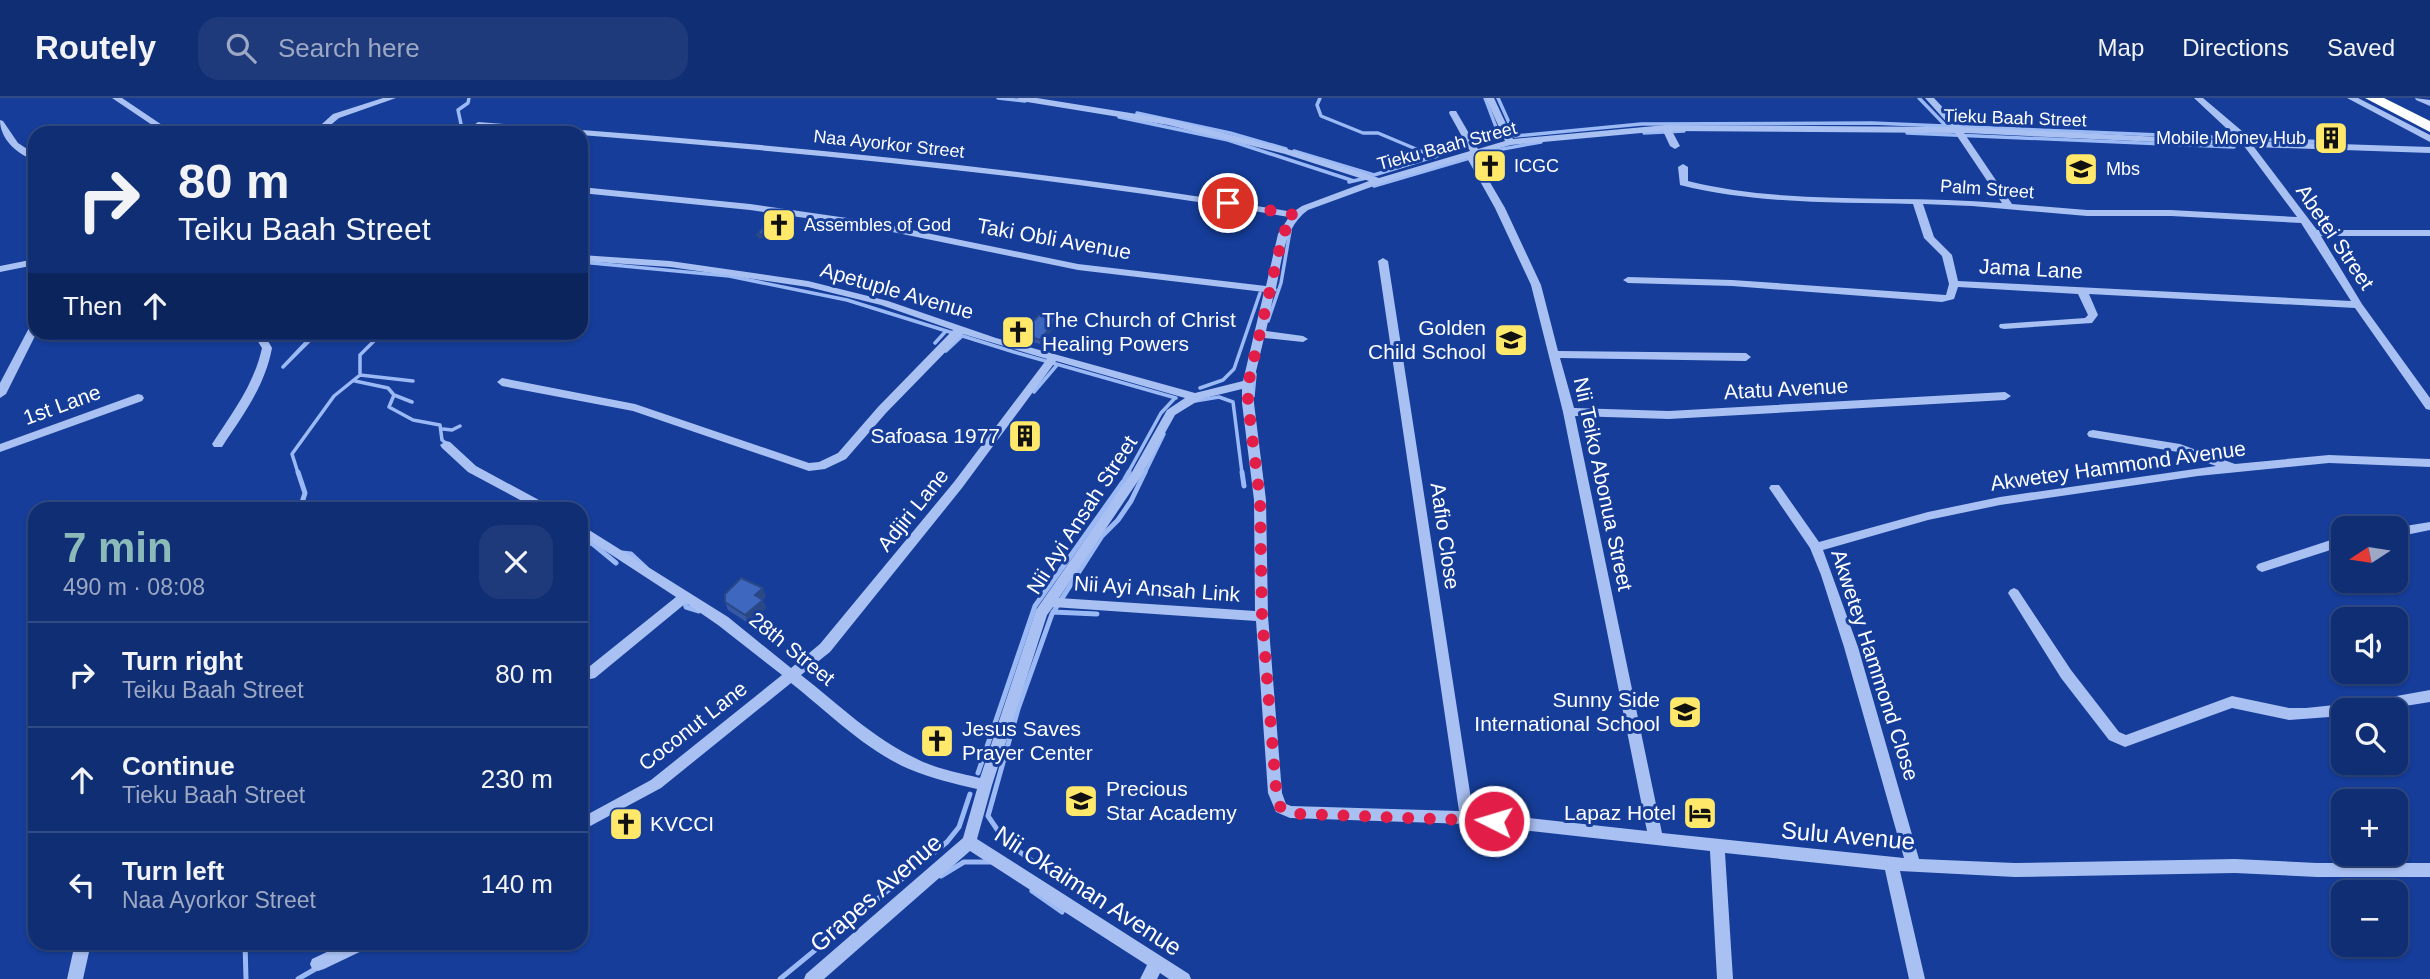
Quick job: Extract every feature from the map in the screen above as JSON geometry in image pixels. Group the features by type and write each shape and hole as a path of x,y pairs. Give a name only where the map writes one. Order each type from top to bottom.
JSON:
{"highway":[{"path":"2372,98 2427,134"},
{"path":"2402,98 2430,112"}],"street":[{"path":"117,98 159,126"},
{"path":"325,126 336,117 392,98"},
{"path":"1021,98 1168,122 1288,152 1378,181"},
{"path":"1490,98 1510,142"},
{"path":"1929,98 1958,130 2008,205"},
{"name":"Abetei Street","path":"2198,98 2239,134 2314,233 2358,305 2430,406"},
{"path":"2351,98 2427,134"},
{"path":"2419,98 2430,103"},
{"name":"Nii Teiko Abonua Street","path":"1453,113 1536,285 1569,412 1656,837"},
{"path":"0,123 15,145 28,153"},
{"name":"Naa Ayorkor Street","path":"478,125 492,126"},
{"path":"1666,128 1675,146"},
{"name":"Tieku Baah Street","path":"1295,215 1320,201 1378,181 1510,142 1666,128 1958,130 2246,144 2425,149 2427,134"},
{"name":"Naa Ayorkor Street","path":"588,133 700,141 1118,184 1295,215"},
{"name":"Palm Street","path":"1683,167 1683,183 1716,191 1772,197 2008,205 2087,213 2171,213 2304,220"},
{"name":"Taki Obli Avenue","path":"588,191 803,214 880,226 1077,267 1272,290"},
{"path":"1917,201 1929,238 1947,255 1954,284"},
{"path":"1262,616 1260,500 1248,384 1283,234 1295,215"},
{"path":"2314,233 2430,233"},
{"name":"Apetuple Avenue","path":"588,258 670,264 808,284 884,303 1053,358 1196,397"},
{"name":"Aafio Close","path":"1382,261 1467,818"},
{"path":"0,269 28,263"},
{"name":"Jama Lane","path":"1628,280 1759,285 1942,299 1950,297 1954,284 2358,305"},
{"path":"2004,326 2088,321 2092,315 2082,291"},
{"path":"502,382 635,408 809,467 821,466 835,461 856,442 882,410 961,329"},
{"path":"1259,334 1303,339"},
{"path":"0,394 28,340"},
{"path":"218,444 257,382 265,364 267,348 262,340"},
{"path":"1555,354 1746,357"},
{"name":"Adjiri Lane","path":"790,674 825,648 958,485 1053,358"},
{"name":"Nii Ayi Ansah Street","path":"969,842 1041,614 1136,475 1171,413 1179,405 1196,397 1248,384"},
{"name":"Atatu Avenue","path":"1569,412 1670,415 2005,396"},
{"name":"1st Lane","path":"0,448 138,398"},
{"path":"2093,434 2180,448 2234,468"},
{"path":"446,446 472,469 534,502"},
{"name":"Akwetey Hammond Avenue","path":"1816,547 1927,516 2000,501 2234,468 2329,459 2430,463"},
{"name":"Akwetey Hammond Close","path":"1775,488 1816,547 1851,647 1913,865"},
{"path":"2408,530 2430,526"},
{"name":"28th Street","path":"588,534 723,621 892,753 946,776 985,785"},
{"path":"2263,567 2331,545"},
{"path":"2014,593 2066,674 2114,736 2125,741 2232,702 2289,714 2306,714 2363,708 2430,696"},
{"path":"590,674 685,597"},
{"name":"Nii Ayi Ansah Link","path":"1049,602 1262,616"},
{"name":"Sulu Avenue","path":"1262,616 1275,793 1281,808 1290,812 1467,818 1891,864 2015,870 2235,866 2317,870 2430,870"},
{"name":"Coconut Lane","path":"588,821 656,784 790,674"},
{"name":"Nii Okaiman Avenue","path":"969,842 1183,979"},
{"name":"Grapes Avenue","path":"812,979 969,842"},
{"path":"1717,846 1725,979"},
{"path":"1891,864 1917,979"},
{"path":"75,979 81,950"},
{"path":"318,964 348,950"},
{"path":"1148,979 1157,962"}],"building":[{"name":"Assembles of God","path":"774,212 792,215 783,227 757,235"},
{"path":"1043,313 1058,318 1040,340 1022,334 1039,315"},
{"path":"741,578 763,588 755,595 763,600 745,615 725,602 725,594"}],"waterway":[{"path":"459,126 461,124 458,110 468,103 469,98"},
{"path":"998,98 1025,101"},
{"path":"1320,98 1317,105 1321,116 1363,133 1378,133 1434,157"},
{"path":"1485,98 1496,127"},
{"path":"1498,98 1515,136 1641,124 1872,123 2328,142"},
{"path":"1919,98 1945,125"},
{"path":"1137,113 1230,133 1286,149"},
{"path":"1119,117 1228,140 1354,181"},
{"path":"1644,133 1684,131"},
{"path":"1907,133 2234,147"},
{"path":"1434,157 1498,137"},
{"path":"1374,186 1497,150 1541,142"},
{"path":"1294,151 1374,175 1434,157"},
{"path":"1354,181 1366,178"},
{"path":"1349,182 1354,181"},
{"path":"1268,321 1281,283 1290,231"},
{"path":"588,263 729,276 847,300 1014,352 1176,398"},
{"path":"1200,388 1223,380 1234,369 1260,293"},
{"path":"935,343 946,331"},
{"path":"946,351 961,337"},
{"path":"308,340 283,367 310,340"},
{"path":"360,375 360,355 375,340"},
{"path":"1034,392 1057,365"},
{"path":"1253,396 1255,374"},
{"path":"298,473 292,454 334,396 360,375"},
{"path":"360,375 413,381"},
{"path":"355,381 388,388 394,395"},
{"path":"394,395 412,402"},
{"path":"394,395 389,407 413,420 440,425 442,440 447,444"},
{"path":"1195,401 1219,397 1233,402 1242,473"},
{"path":"1128,473 1161,413 1175,398"},
{"path":"443,429 452,430 460,426"},
{"path":"1145,473 1164,434"},
{"path":"298,472 305,493 302,502"},
{"path":"1125,479 1129,472"},
{"path":"1053,612 1102,536 1118,520 1131,501 1145,472"},
{"path":"1242,472 1244,486"},
{"path":"978,773 1035,606 1123,482"},
{"path":"588,543 599,544"},
{"path":"593,544 616,563"},
{"path":"622,553 631,554 646,568"},
{"path":"684,599 686,607 699,611"},
{"path":"1032,861 1005,841 988,816 1018,709 1053,612"},
{"path":"1053,612 1097,614"},
{"path":"780,979 947,842 959,827 970,794"},
{"path":"941,876 964,862 990,862"},
{"path":"1032,891 1062,912"},
{"path":"245,950 246,979"},
{"path":"298,979 317,968"}],"place":[{"name":"Mobile Money Hub","path":"2331,138"},
{"name":"ICGC","path":"1490,166"},
{"name":"Mbs","path":"2081,169"},
{"name":"Assembles of God","path":"779,225"},
{"name":"The Church of Christ Healing Powers","path":"1018,332"},
{"name":"Golden Child School","path":"1511,340"},
{"name":"Safoasa 1977","path":"1025,436"},
{"name":"Sunny Side International School","path":"1685,712"},
{"name":"Jesus Saves Prayer Center","path":"937,741"},
{"name":"Precious Star Academy","path":"1081,801"},
{"name":"Lapaz Hotel","path":"1700,813"},
{"name":"KVCCI","path":"626,824"}],"route":[{"path":"1228,203 1295,215 1283,234 1248,384 1260,500 1262,616 1277,801 1281,808 1300,814 1494,821"}]}
